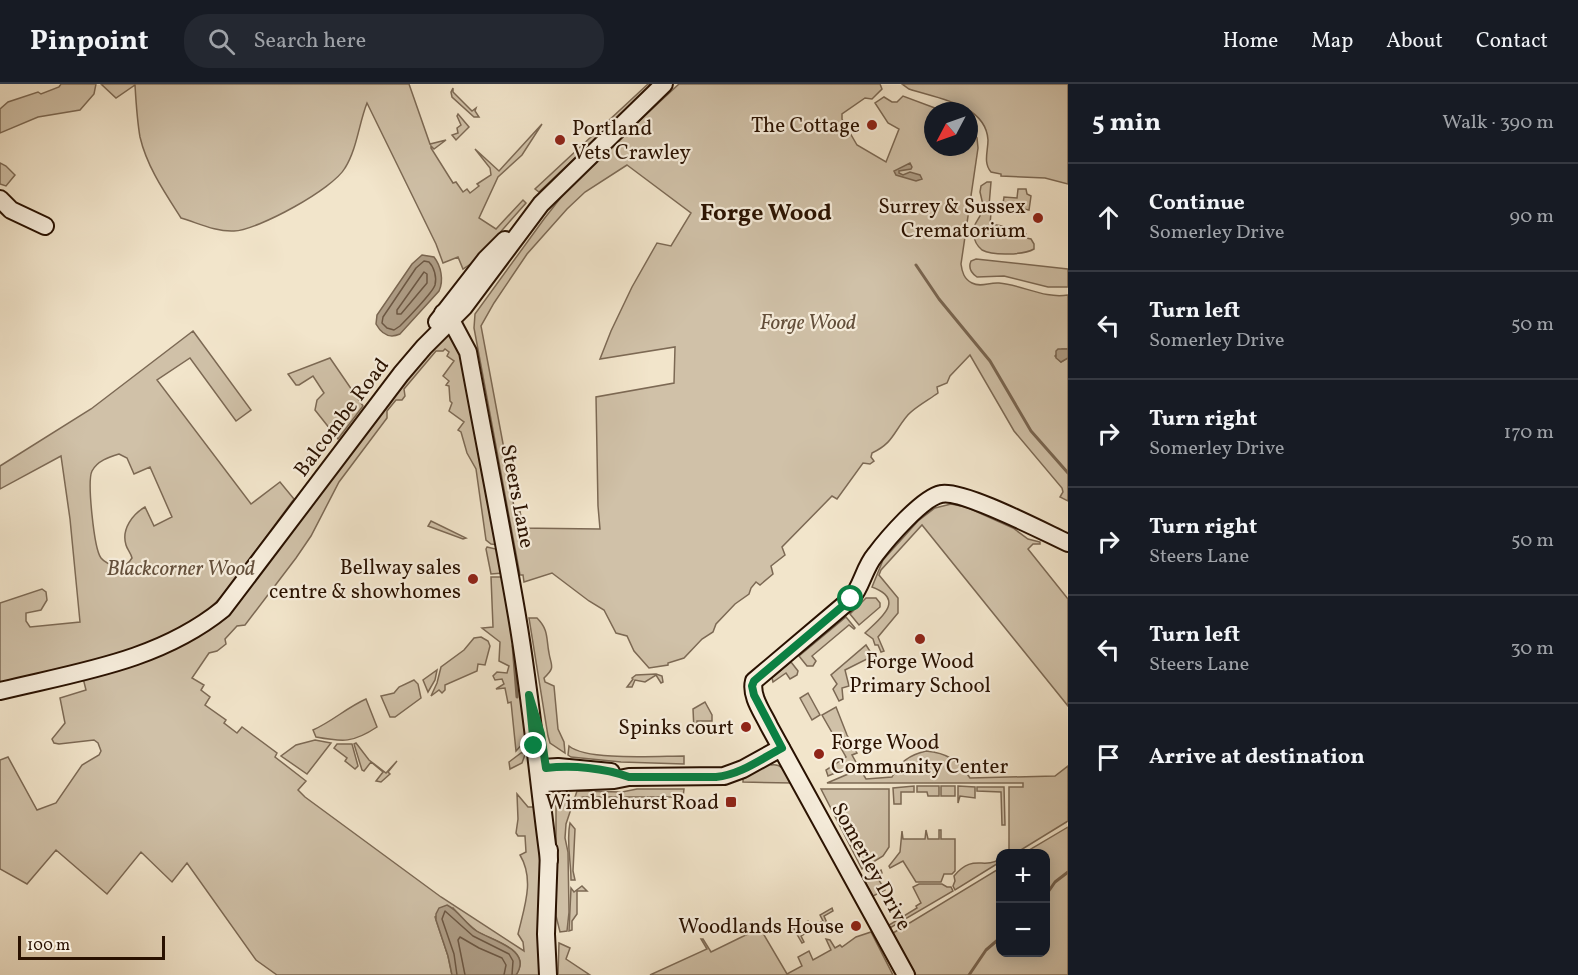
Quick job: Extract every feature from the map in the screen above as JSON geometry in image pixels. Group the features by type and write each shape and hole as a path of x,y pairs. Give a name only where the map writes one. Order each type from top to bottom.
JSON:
{"street":[{"name":"Balcombe Road","path":"0,691 125,660 184,636 205,624 223,609 416,356 451,314 496,267 531,216 575,168 664,84"},
{"path":"0,199 11,210 45,226"},
{"name":"Steers Lane","path":"451,314 468,352 517,616 549,860"},
{"name":"Somerley Drive","path":"906,975 782,748 754,695 752,686 754,681 851,599 860,586 873,556 915,510 927,500 940,494 961,495 1068,543"},
{"name":"Steers Lane","path":"529,695 541,734 551,812 546,934 548,975"},
{"path":"545,775 614,780 629,777 724,776 743,769 782,748"}],"green space":[{"path":"61,84 96,84 94,94 80,110 38,117 0,133 0,109 8,102 38,92 41,94"},
{"path":"101,84 409,84 430,144 446,140 434,149 431,146 431,148 453,183 456,182 463,192 467,189 470,193 479,186 477,184 491,175 490,168 475,149 499,171 542,124 522,155 498,177 479,218 496,229 523,200 526,203 475,261 463,269 458,257 443,263 436,244 367,103 352,153 338,177 311,197 277,216 245,229 227,231 181,218 157,179 143,148 138,124 135,85 116,98"},
{"path":"648,84 654,84 539,192 535,189"},
{"name":"Forge Wood","path":"679,84 880,84 882,89 872,99 865,98 842,114 842,119 857,145 886,162 899,129 888,123 875,103 884,97 897,102 903,96 924,104 924,156 977,156 961,264 967,279 975,284 999,283 1050,295 1068,295 1068,349 1062,349 1055,356 1061,362 1068,358 1068,501 1060,497 1063,492 1062,488 1014,431 970,355 950,376 947,383 937,387 938,393 909,413 889,441 872,453 871,457 874,461 870,464 863,463 837,499 832,496 782,547 785,555 771,566 773,574 760,585 756,582 749,594 735,604 716,624 713,632 702,639 684,658 668,663 668,665 649,668 634,651 627,636 616,633 604,610 552,573 524,582 523,575 520,575 474,328 475,314 573,182","holes":["627,165 691,213 671,246 657,243 632,287 600,359 675,347 674,383 596,397 600,529 517,528 516,521 521,517 520,511 514,508 506,449 504,449 481,326 527,254 567,209 585,192"]},
{"path":"902,84 1068,84 1068,184 1045,178 1001,176 1001,174 991,172 987,161 988,140 985,128 978,117 978,102 952,102 909,89"},
{"path":"453,88 453,92 472,111 476,108 475,111 479,117 474,117 452,97"},
{"path":"458,114 469,127 456,140 452,135 458,133 457,128 461,125"},
{"path":"0,163 15,175 6,186 0,184"},
{"path":"991,182 989,206 983,205 980,192 981,186"},
{"path":"1018,189 1026,189 1027,194 1031,196 1029,210 1000,208 1004,197 1017,198"},
{"path":"982,211 991,213 990,224 1002,226 1004,229 1022,231 1022,234 1026,234 1026,238 1031,239 1034,249 1023,253 1008,254 982,250 976,243 973,233"},
{"path":"976,259 1068,269 1068,287 1048,287 1004,276 977,277 970,268 971,261"},
{"name":"Blackcorner Wood","path":"193,331 251,410 236,421 190,358 157,380 251,504 280,482 294,499 224,594 170,649 226,618 378,412 433,346 450,332 458,338 499,545 491,544 486,540 476,469 467,453 461,432 458,430 464,422 449,411 452,403 449,386 446,385 449,381 443,376 454,361 447,356 449,352 445,349 436,351 404,389 405,396 402,400 396,400 387,411 387,418 339,482 311,536 296,558 245,625 237,626 225,639 226,644 217,651 209,653 192,678 204,685 201,690 210,697 205,705 226,720 224,723 237,733 242,727 277,753 275,757 306,781 298,790 305,797 441,897 524,951 523,942 518,934 528,884 520,855 526,852 525,836 518,836 516,833 517,794 528,807 539,807 544,975 516,975 520,966 515,952 478,932 453,908 435,917 452,975 277,975 256,960 187,863 172,882 141,852 107,894 56,850 27,884 0,869 0,760 8,757 37,810 56,803 82,765 99,755 101,751 94,740 59,744 54,743 52,739 65,723 60,698 86,690 83,678 0,683 0,603 42,589 46,592 47,600 41,610 26,613 26,621 30,627 80,622 61,456 0,489 0,466 91,409","holes":["119,454 127,458 134,474 150,467 172,517 154,526 145,507 136,514 125,533 126,545 132,558 130,562 117,566 104,561 98,552 92,515 91,477 94,468 104,460"]},
{"path":"330,358 363,406 338,439 315,410 317,400 324,393 313,376 296,385 288,374"},
{"path":"951,504 966,507 1013,528 1028,539 1040,542 1028,549 1068,599 1068,706 922,525 879,575 898,598 898,613 878,637 884,651 881,652 873,639 865,633 883,616 889,604 888,598 882,592 872,587 883,560 918,521 935,508"},
{"path":"431,521 466,538 463,539 428,526"},
{"path":"487,547 500,550 503,573 491,574"},
{"path":"491,577 504,577 524,695 520,696 527,739 516,751 511,702 508,703 505,688 496,689 504,684 502,679 495,680 493,676 497,672 507,673 509,666 499,661 500,642 482,628 493,627"},
{"path":"866,598 876,598 880,607 859,625 850,614"},
{"path":"846,617 855,628 849,625 812,656 816,661 813,666 807,666 799,656"},
{"path":"529,618 537,618 544,626 552,666 544,678 545,682 554,686 558,729 564,742 565,753 550,743 548,736"},
{"path":"481,637 488,641 490,646 485,665 478,664 477,671 445,685 442,693 439,690 431,696 441,667 464,650 474,638"},
{"path":"866,645 873,656 845,670 849,686 842,688 843,699 839,701 833,689 837,684 831,675"},
{"path":"791,662 798,671 797,675 790,679 786,673 773,682 772,678"},
{"path":"437,670 435,680 428,692 423,680"},
{"path":"656,674 662,676 663,682 661,683 656,675 645,682 635,680 632,687 627,687 636,675"},
{"path":"414,680 418,684 421,698 395,717 390,717 381,696 394,693 399,687"},
{"path":"808,693 820,715 812,720 800,698"},
{"path":"366,699 377,727 348,740 316,737 313,730"},
{"path":"705,702 712,715 712,721 697,721 697,730 694,730 693,709"},
{"path":"836,707 857,753 852,755 857,764 828,776 826,770 846,757 822,715"},
{"path":"315,740 331,743 307,774 281,756 296,745"},
{"path":"356,743 369,760 386,773 397,761 388,772 390,774 381,782 376,781 383,772 371,762 364,771 362,770 354,744"},
{"path":"337,744 352,744 358,766 355,769 345,761 347,758 334,748"},
{"path":"569,746 578,751 606,756 684,756 684,764 621,762 571,757 568,755"},
{"path":"926,751 951,758 970,778 1055,776 1068,766 1068,821 1022,849 1009,849 1009,787 1023,787 1023,783 827,783 860,769 866,779 892,777 898,767 915,755"},
{"path":"526,752 522,763 510,769 509,762"},
{"path":"770,763 781,767 792,783 743,782 743,774"},
{"path":"914,786 914,792 901,792 901,804 894,804 893,788"},
{"path":"917,786 939,786 939,796 928,796 927,792 917,792"},
{"path":"941,786 955,786 955,796 941,796"},
{"path":"958,786 975,787 975,798 960,796 958,803"},
{"path":"977,787 1004,787 1005,825 1002,825 1001,792 977,791"},
{"path":"637,789 684,789 683,797 583,797 577,799 575,797 577,791 622,792"},
{"path":"821,789 889,789 889,847 883,856 862,869"},
{"path":"568,797 573,803 566,824 565,838 568,852 569,912 567,931 560,932 556,916 556,803"},
{"path":"570,823 575,829 573,871 575,880 571,880"},
{"path":"1068,827 1068,975 916,975 893,933 996,870 996,957 1050,957 1050,849 1031,849"},
{"path":"926,830 928,839 939,839 939,830 941,830 941,839 955,839 955,871 952,874 944,874 941,882 916,882 903,861 890,868 889,866 900,852 902,831 903,839 925,839"},
{"path":"996,861 996,864 955,890 954,876 961,869 972,863"},
{"path":"881,870 882,873 877,877 885,890 873,896 864,880"},
{"path":"919,884 942,884 951,887 953,891 890,928 889,925 917,908 916,906 921,903 913,887"},
{"path":"582,886 587,891 577,891 577,914 572,921 572,930 569,931 571,888 574,892"},
{"path":"832,908 833,911 824,916 827,923 823,932 819,925 801,936 804,942 802,943 794,929 796,928 800,934 809,929 806,922 808,921 812,927 823,921 820,915"},
{"path":"760,928 787,974 802,966 798,957 809,951 813,960 831,950 826,939 830,940 835,948 840,945 842,947 856,937 871,932 893,975 650,975 707,949 701,939 711,952"},
{"path":"559,943 570,948 566,959 590,975 558,975"}],"water":[{"path":"910,163 911,169 899,171 899,173 903,175 910,172 920,175 922,179 916,181 896,175 894,171"},
{"path":"422,255 434,257 441,273 441,287 400,334 392,336 386,334 376,324 377,315 412,264"},
{"path":"1058,349 1068,349 1068,358 1061,362 1056,358"},
{"path":"447,905 475,930 508,946 515,952 520,966 516,975 452,975 436,920 439,908"}],"waterway":[{"path":"916,265 939,299 990,361 1031,431 1068,473"},
{"path":"513,646 517,697"},
{"path":"1050,889 1068,872"},
{"path":"969,975 986,950 996,941"}],"place":[{"name":"The Cottage","path":"872,125"},
{"name":"Portland Vets Crawley","path":"560,140"},
{"name":"Surrey & Sussex Crematorium","path":"1038,218"},
{"name":"Bellway sales centre & showhomes","path":"473,579"},
{"name":"Forge Wood Primary School","path":"920,639"},
{"name":"Spinks court","path":"746,727"},
{"name":"Forge Wood Community Center","path":"819,754"},
{"name":"Wimblehurst Road","path":"731,802"},
{"name":"Woodlands House","path":"856,926"}],"district":[{"name":"Forge Wood","path":"766,212"}],"route":[{"path":"534,746 529,695 541,734 546,768 589,769 629,777 716,777 743,769 782,748 754,695 752,686 754,681 851,599"}]}
